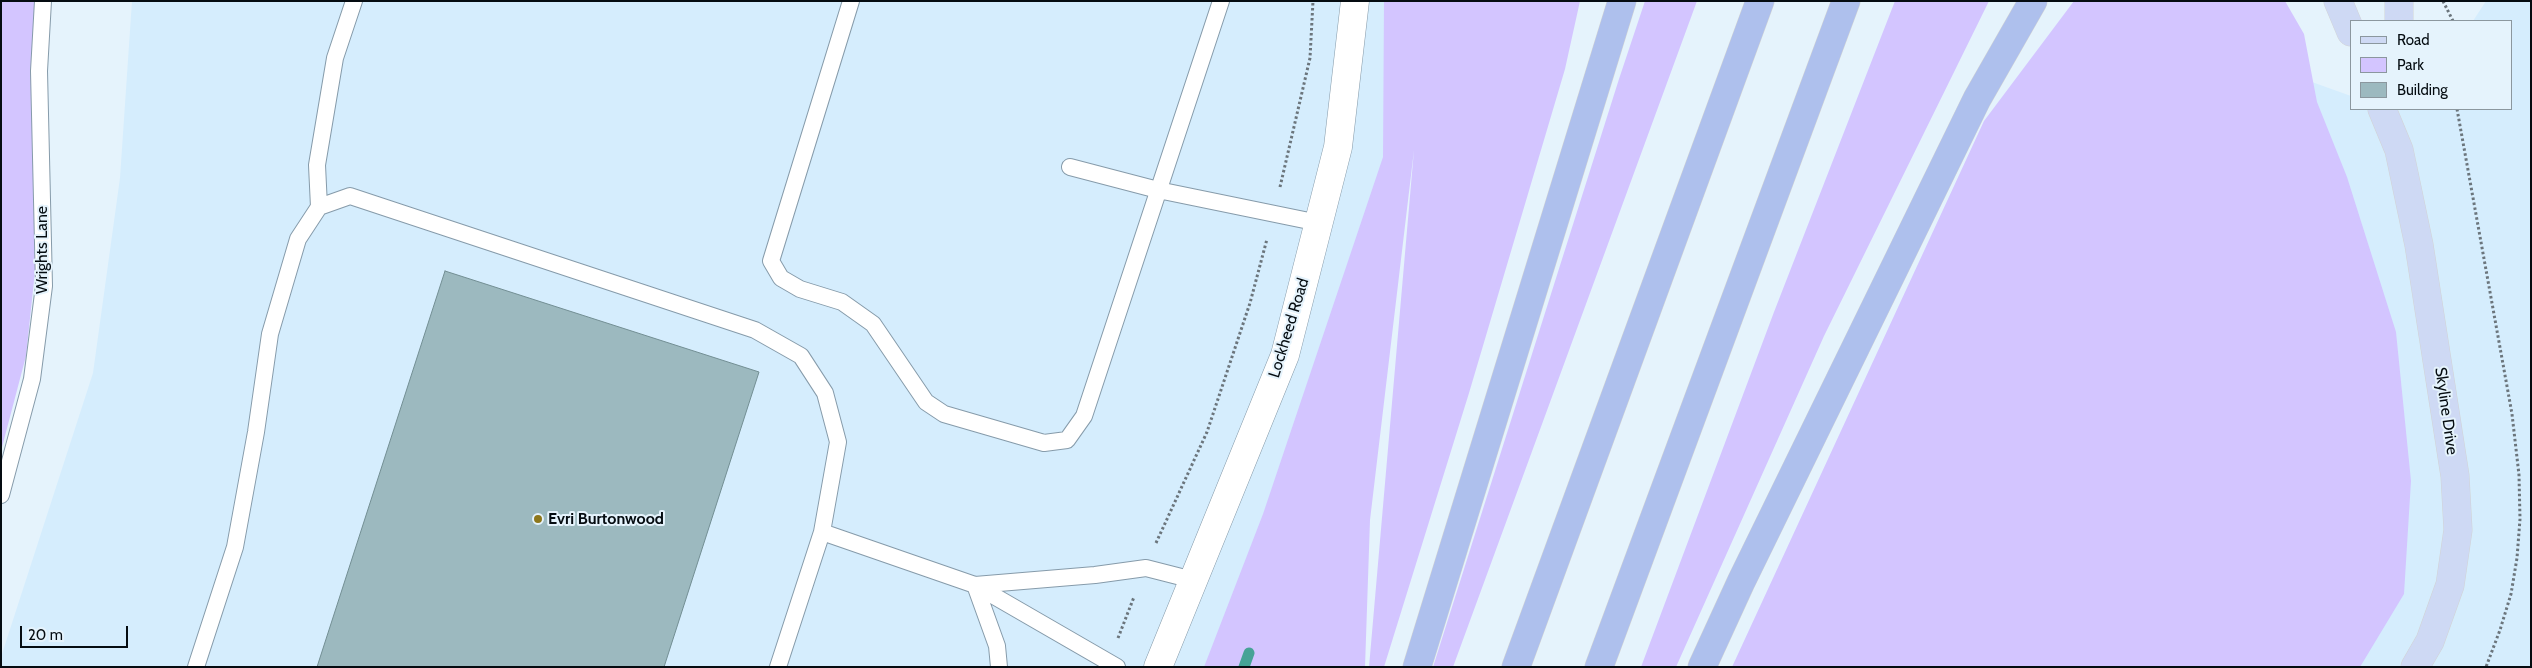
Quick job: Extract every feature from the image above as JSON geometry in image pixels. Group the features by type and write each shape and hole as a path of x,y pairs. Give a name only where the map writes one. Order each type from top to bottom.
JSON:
{"highway":[{"path":"1417,667 1622,1"},
{"path":"1516,667 1760,1"},
{"path":"1599,667 1846,1"},
{"path":"1702,667 1741,582 1977,99 2033,1"}],"main road":[{"path":"2338,1 2350,30"},
{"path":"2399,1 2400,20"},
{"name":"Skyline Drive","path":"2382,110 2399,150 2419,245 2446,408 2455,476 2458,530 2450,586 2430,641 2414,667"},
{"name":"Skyline Drive","path":"2399,110 2399,150"}],"street":[{"name":"Lockheed Road","path":"1158,667 1284,355 1338,147 1355,1"}],"lane":[{"name":"Wrights Lane","path":"1,495 32,379 44,286 39,71 43,1"},
{"path":"196,667 235,547 256,432 270,334 298,239 319,207 319,155 336,58 354,1"},
{"path":"851,1 772,261 781,278 800,289 842,302 873,324 926,402 938,410 1044,443 1067,440 1084,416 1221,1"},
{"path":"1070,167 1158,190 1319,223"},
{"path":"319,207 350,196 755,330 801,356 825,393 838,442 822,532 778,667"},
{"path":"822,532 975,585 1118,667"},
{"path":"975,585 1095,575 1146,568 1193,580"},
{"path":"975,585 998,646 999,667"}],"path":[{"path":"1280,186 1310,58 1313,1"},
{"path":"2443,1 2452,20"},
{"path":"2456,110 2512,414 2519,475 2520,520 2518,558 2511,594 2486,667"},
{"path":"1170,511 1207,432 1250,303 1266,245"}],"shaded area":[{"path":"132,1 1431,1 1308,667 1,667 1,657 93,373 120,178"},
{"path":"2486,1 2531,1 2531,667 1815,667 2270,67 2350,96 2350,110 2512,110 2512,20 2474,20"}],"green space":[{"path":"1,1 35,1 32,77 35,271 26,356 1,451"},
{"path":"1384,1 1580,1 1565,69 1469,393 1384,667 1369,667 1414,150 1370,520 1365,667 1204,667 1263,514 1383,157"},
{"path":"1645,1 1697,1 1453,667 1433,667 1619,79"},
{"path":"1895,1 1989,1 1824,336 1676,667 1641,667 1774,312"},
{"path":"2074,1 2285,1 2304,34 2317,102 2347,177 2396,332 2411,481 2404,594 2360,667 1732,667 1984,121"}],"building":[{"name":"Evri Burtonwood","path":"445,271 759,372 664,667 317,667"}],"waterway":[{"path":"1244,667 1249,653"}],"place":[{"name":"Evri Burtonwood","path":"538,519"}]}
